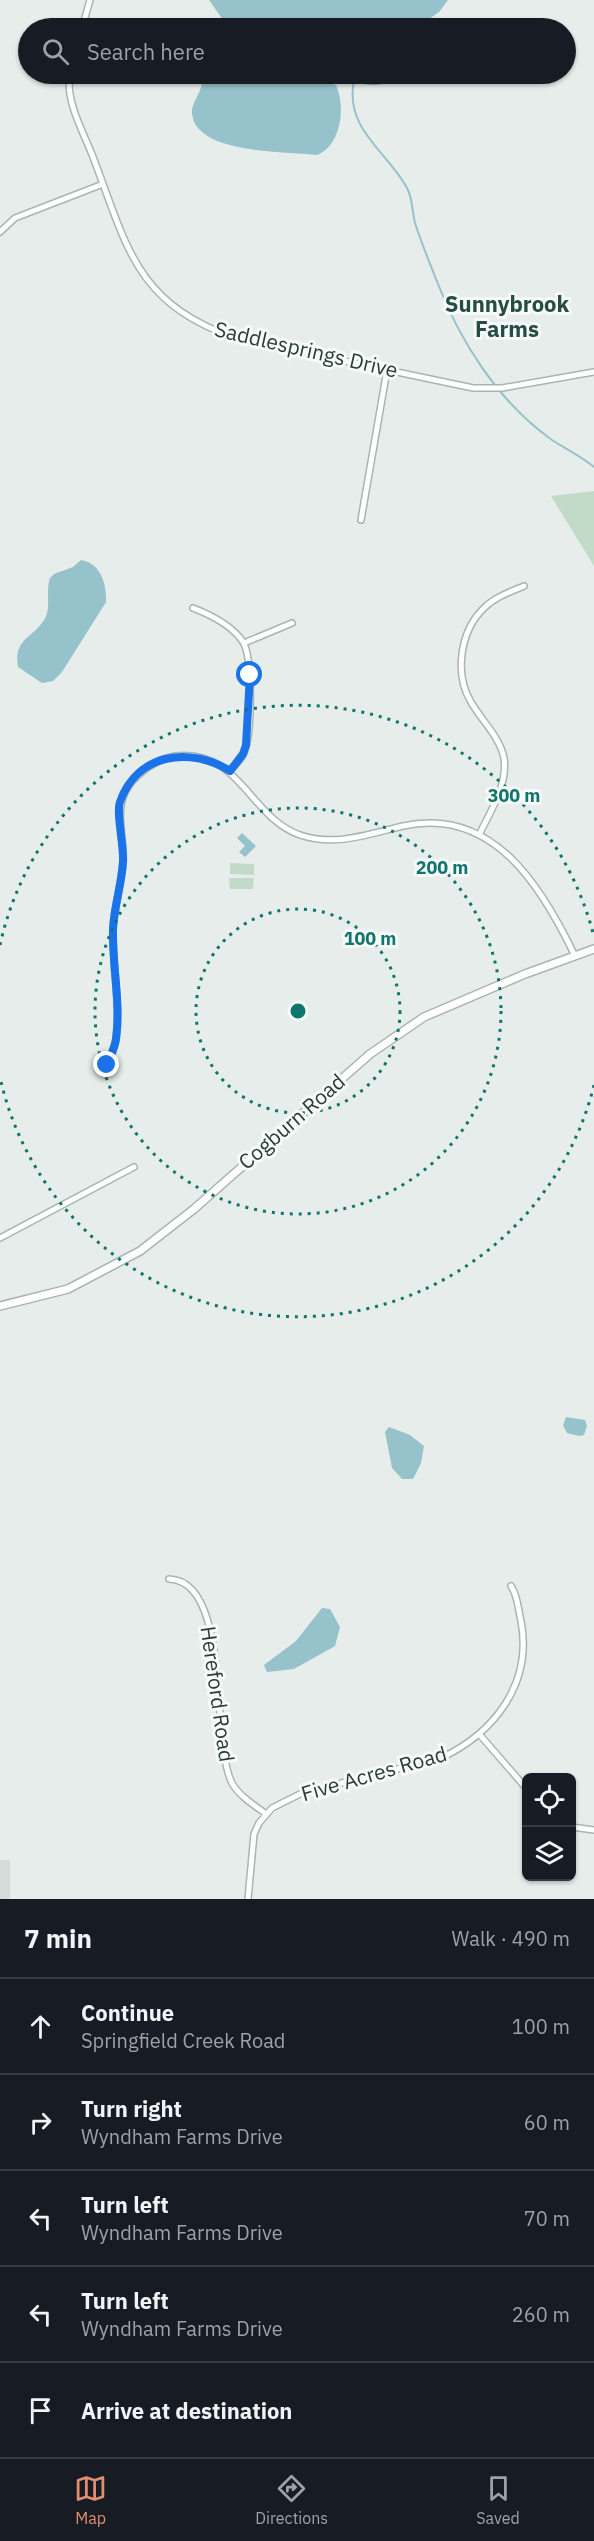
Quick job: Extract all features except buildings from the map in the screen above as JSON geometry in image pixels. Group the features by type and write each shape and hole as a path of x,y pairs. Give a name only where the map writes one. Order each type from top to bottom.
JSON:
{"street":[{"path":"85,18 90,0"},
{"name":"Saddlesprings Drive","path":"71,84 72,103 123,241 137,266 160,295 188,317 236,338 488,389 594,372"},
{"path":"0,232 15,218 103,184"},
{"path":"361,520 387,370"},
{"path":"479,836 498,797 504,757 496,738 468,696 462,668 463,646 471,626 484,608 496,599 524,586"},
{"path":"193,608 226,625 244,643 250,675 248,736 243,754 230,771"},
{"path":"244,643 292,623"},
{"path":"107,1065 116,1042 117,1025 113,931 123,862 120,802 137,777 153,765 171,757 202,757 215,762 230,771 274,821 310,838 341,840 430,822 450,824 479,836 500,848 529,876 557,918 575,956"},
{"name":"Cogburn Road","path":"0,1306 68,1289 140,1251 194,1209 367,1057 399,1032 449,1005 594,949"},
{"path":"0,1238 134,1167"},
{"name":"Hereford Road","path":"169,1579 178,1580 187,1585 205,1615 213,1643 222,1741 228,1774 239,1792 266,1814"},
{"name":"Five Acres Road","path":"266,1814 279,1803 302,1793 441,1758 462,1748 480,1735 506,1704 520,1666 522,1626 516,1596 511,1586"},
{"path":"480,1735 522,1783"},
{"path":"248,1899 255,1834 266,1814"},
{"path":"576,1828 594,1830"}],"shaded area":[{"path":"0,1860 10,1860 10,1899 0,1899"}],"green space":[{"path":"594,491 594,566 551,496"},
{"path":"230,863 254,864 254,875 230,874"},
{"path":"229,878 254,878 253,889 230,889"}],"water":[{"path":"209,0 448,0 439,12 430,18 222,18"},
{"path":"201,84 336,85 341,114 336,135 332,143 317,155 265,151 225,144 209,137 197,127 192,113"},
{"path":"81,560 88,562 98,570 104,582 106,602 62,672 53,681 42,683 18,667 18,650 44,620 48,605 50,578 54,574 73,567"},
{"path":"242,833 256,846 245,857 239,852 245,846 237,838"},
{"path":"566,1417 585,1420 587,1426 584,1435 567,1433 563,1425"},
{"path":"389,1427 410,1435 424,1446 421,1463 413,1479 402,1479 392,1468 385,1432"},
{"path":"322,1608 330,1609 340,1627 335,1646 294,1669 267,1672 264,1665 296,1641"}],"waterway":[{"path":"354,84 355,113 361,126 399,175 409,192 415,223 445,302 482,368 532,425 594,467"}],"district":[{"name":"Sunnybrook Farms","path":"507,316"}],"route":[{"path":"107,1065 116,1042 117,1025 113,931 123,862 120,802 130,784 144,770 171,757 202,757 230,771 243,754 248,736 250,675"}]}
